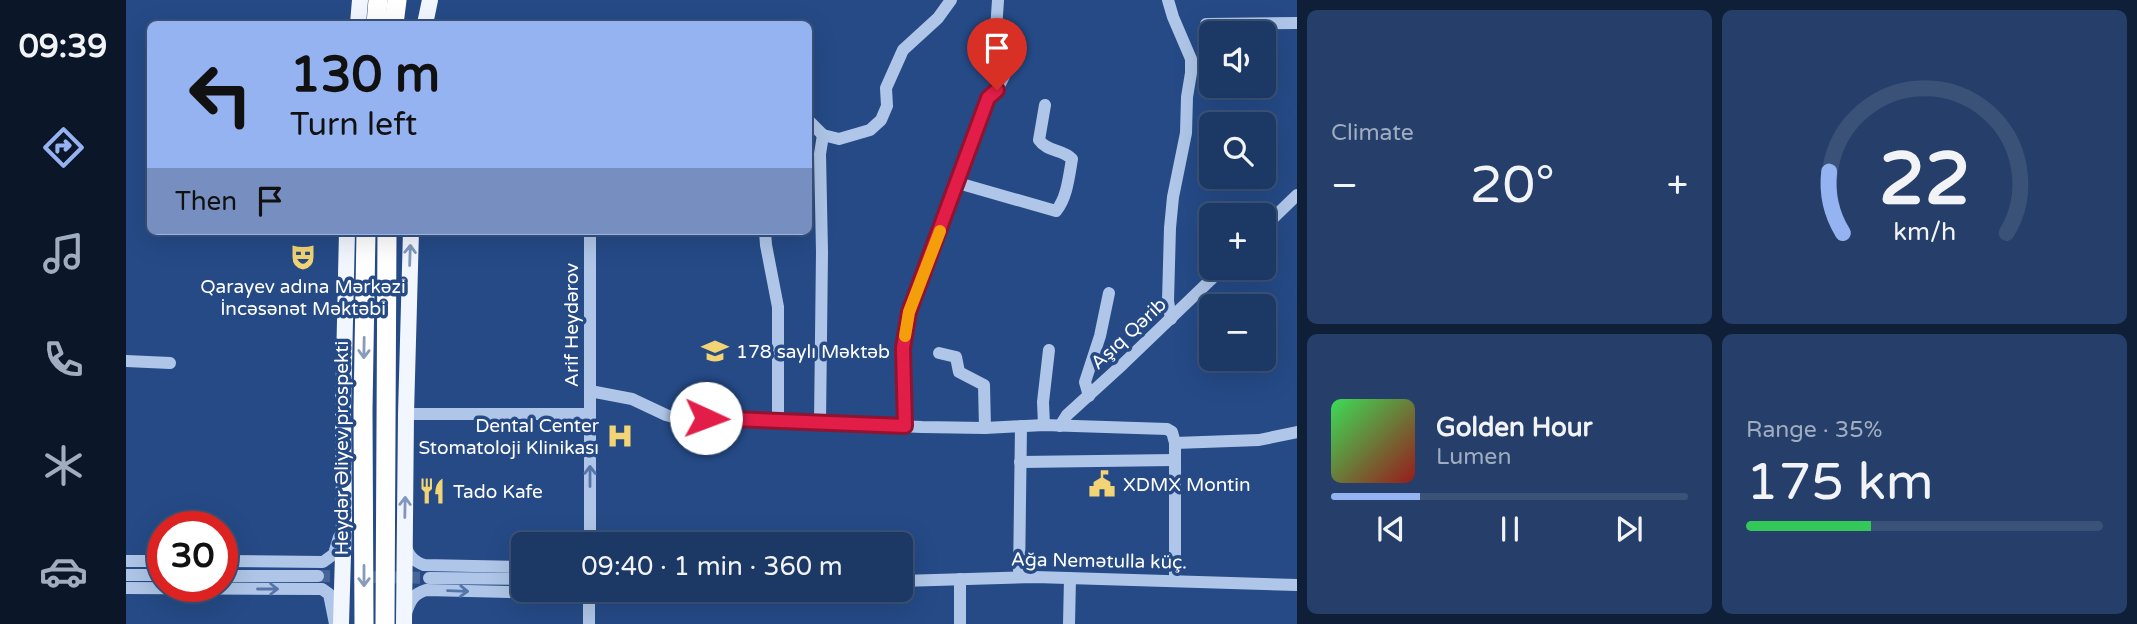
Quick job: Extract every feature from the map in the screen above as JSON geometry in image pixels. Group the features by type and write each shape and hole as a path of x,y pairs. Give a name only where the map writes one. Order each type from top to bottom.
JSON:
{"highway":[{"path":"376,21 378,0"},
{"path":"394,21 397,0"},
{"name":"Heydər Əliyev prospekti","path":"365,624 363,410 366,235"},
{"path":"384,624 387,235"}],"main road":[{"path":"351,21 352,0"},
{"path":"358,21 360,0"},
{"path":"422,0 423,21"},
{"path":"424,21 430,0"},
{"path":"338,624 344,520 342,410 347,235"},
{"path":"404,620 411,235"}],"street":[{"path":"812,124 823,135 839,139 870,130 881,120 887,106 886,89 903,50 938,18 951,0"},
{"path":"905,426 903,348 909,312 988,98 997,90 1004,76 994,60 998,0"},
{"path":"1168,0 1191,58 1186,133 1173,197 1170,228 1168,300 1171,319"},
{"path":"1276,23 1297,23"},
{"path":"958,183 1056,211 1067,184 1072,159 1040,144 1045,104"},
{"path":"820,423 820,154 823,135"},
{"path":"1276,216 1297,195"},
{"name":"Arif Heydərov","path":"590,235 590,532"},
{"path":"765,235 778,307 778,421"},
{"name":"Aşıq Qərib","path":"1060,426 1067,415 1211,280"},
{"path":"1089,396 1085,382 1100,335 1108,293"},
{"path":"1044,425 1043,407 1049,350"},
{"path":"939,353 956,357 959,372 984,385 985,428"},
{"path":"126,361 170,363"},
{"path":"590,391 632,399 677,418 985,428 1044,425 1162,428 1172,432 1175,443 1175,580"},
{"path":"406,414 590,414"},
{"path":"1019,577 1021,426"},
{"path":"1175,443 1259,440 1297,432"},
{"path":"1020,462 1174,460"},
{"path":"238,561 323,562 334,554 344,520"},
{"path":"404,542 415,561 424,565 511,567"},
{"path":"126,561 147,561"},
{"path":"126,575 147,575"},
{"path":"238,576 318,576"},
{"name":"Ağa Nemətulla küç.","path":"913,581 1019,577 1297,585"},
{"path":"429,578 511,579"},
{"path":"1069,624 1070,578"},
{"path":"960,579 960,624"},
{"path":"126,588 322,589 329,594 338,624"},
{"path":"404,620 413,597 426,590 511,591"},
{"path":"589,624 592,602"}],"tunnel":[{"path":"318,576 429,578"}],"slow traffic":[{"path":"905,336 909,312 940,231"}],"place":[{"name":"Qarayev adına Mərkəzi İncəsənət Məktəbi","path":"303,257"},
{"name":"178 saylı Məktəb","path":"715,351"},
{"name":"Dental Center Stomatoloji Klinikası","path":"620,436"},
{"name":"XDMX Montin","path":"1102,484"},
{"name":"Tado Kafe","path":"432,491"}],"route":[{"path":"706,418 905,426 903,348 909,312 988,98 997,90"}]}
